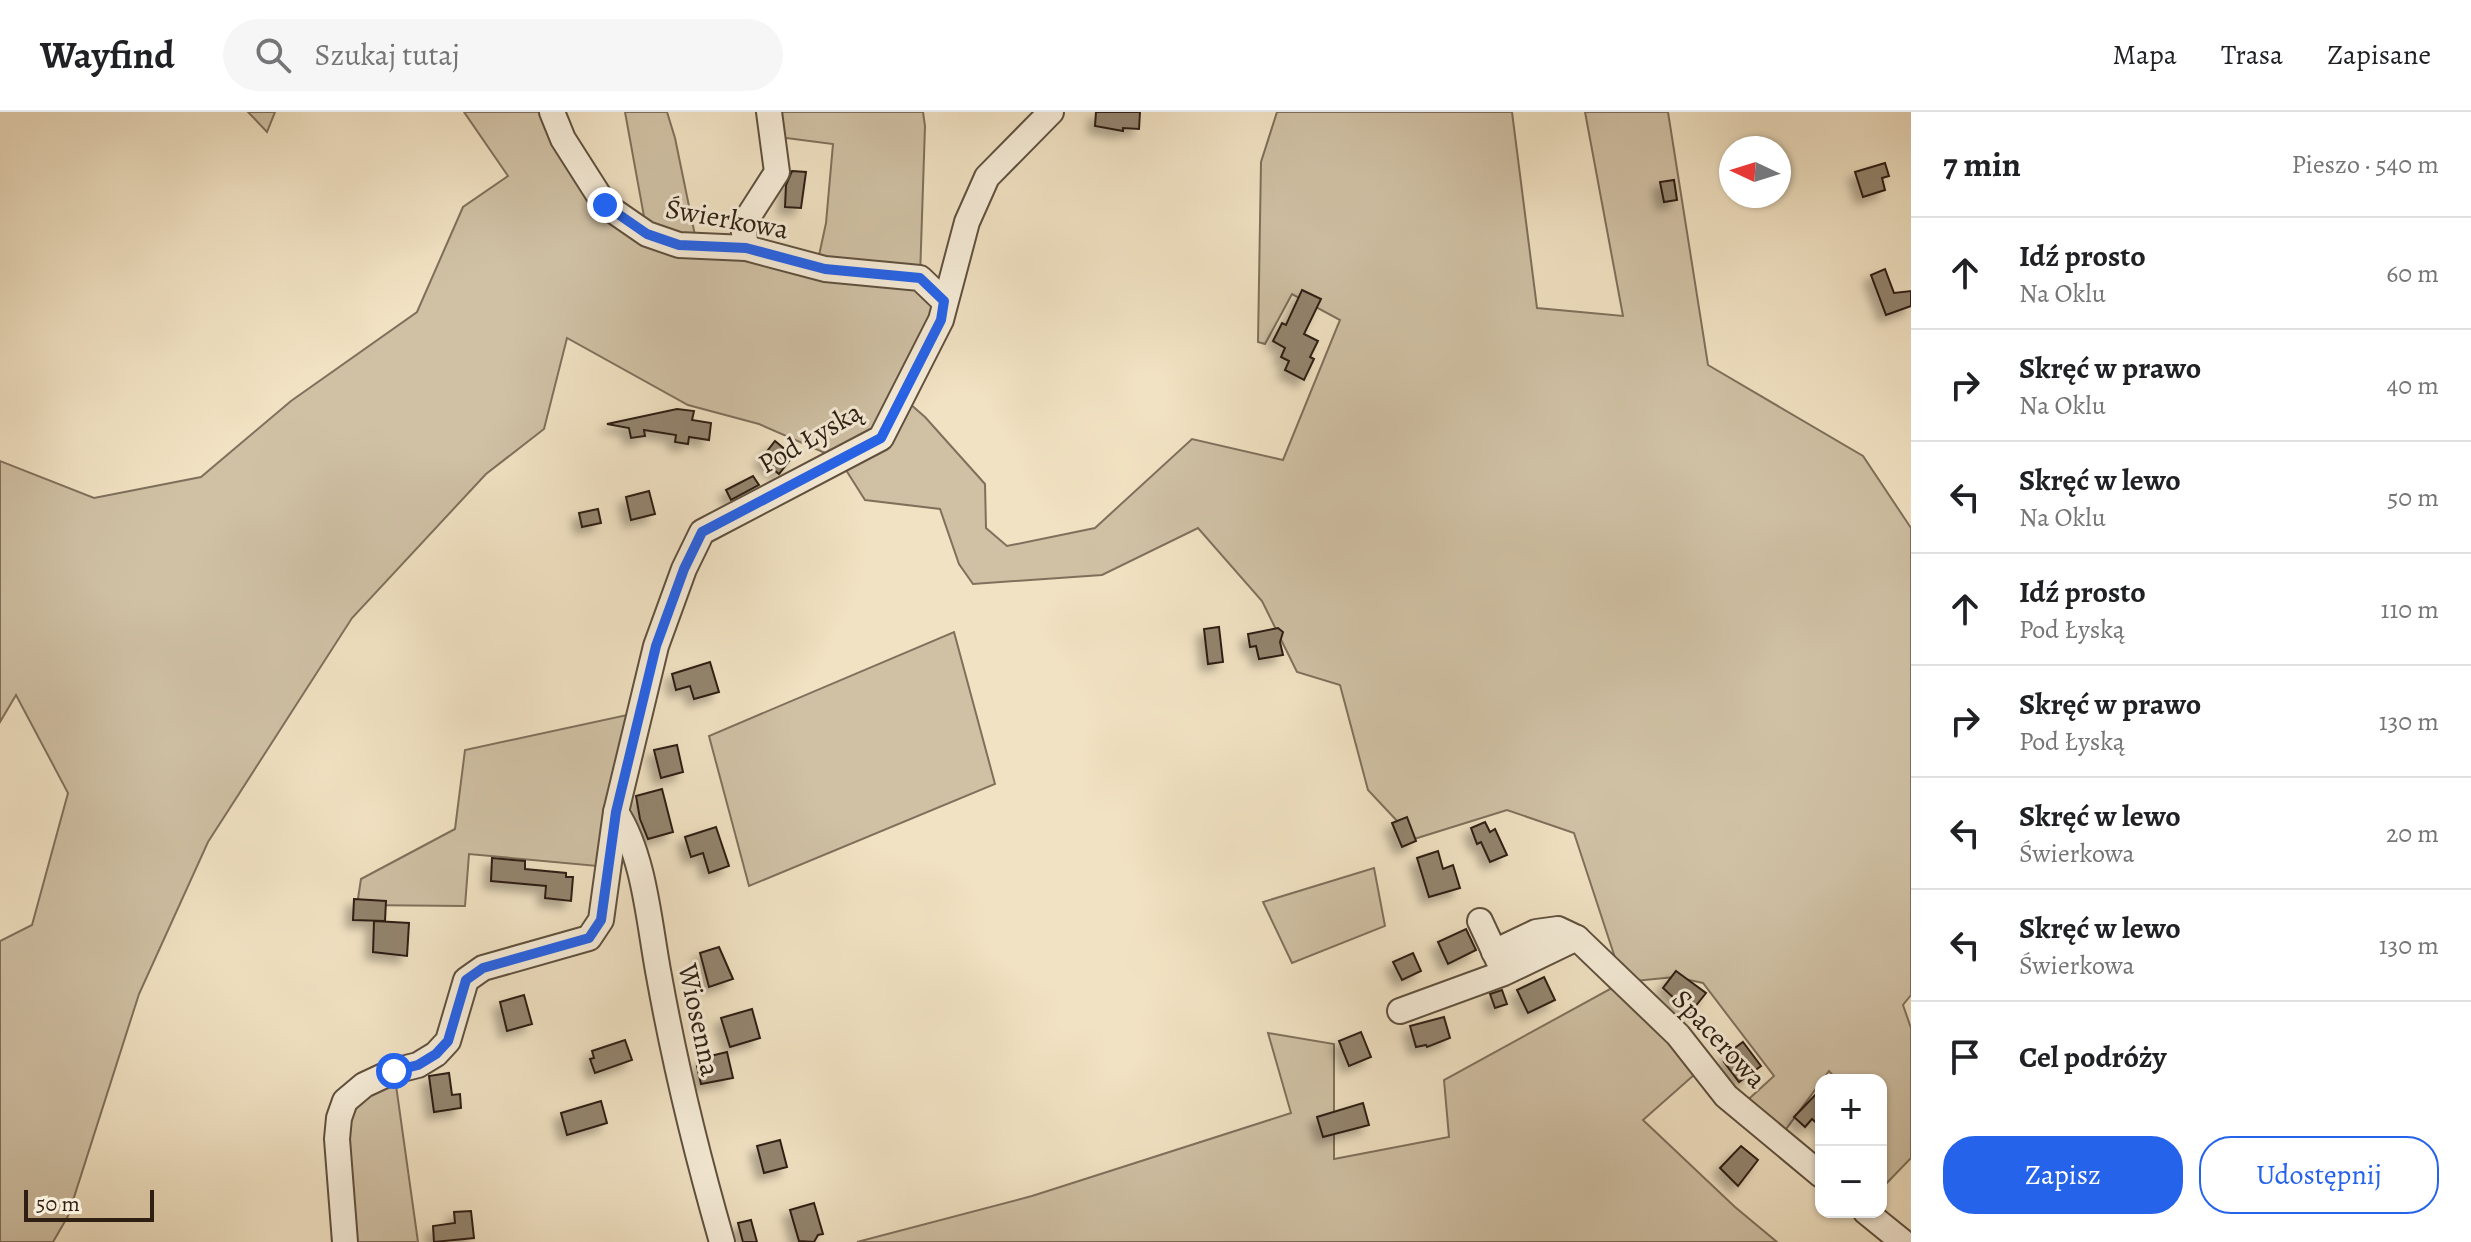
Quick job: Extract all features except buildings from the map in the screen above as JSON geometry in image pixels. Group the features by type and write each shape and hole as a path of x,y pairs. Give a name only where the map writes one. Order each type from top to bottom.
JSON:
{"street":[{"name":"Świerkowa","path":"552,112 563,139 605,205 647,234 679,245 746,248 825,269 920,278 944,301"},
{"path":"746,248 743,225 777,172 769,112"},
{"name":"Pod Łyską","path":"345,1242 337,1139 345,1101 364,1085 394,1071 418,1065 436,1054 448,1041 466,980 483,968 589,938 601,920 616,812 656,646 684,569 702,532 881,438 941,320 967,222 987,177 1051,112"},
{"name":"Wiosenna","path":"616,812 628,830 642,883 679,1071 722,1242"},
{"path":"1480,921 1499,962"},
{"name":"Spacerowa","path":"1400,1011 1499,962 1577,938 1678,1035 1726,1096 1815,1170"},
{"path":"1873,1218 1903,1242"}],"shaded area":[{"path":"248,112 275,112 267,132"},
{"path":"464,112 552,112 605,205 647,233 625,112 667,112 697,245 818,260 826,223 833,144 779,137 773,112 923,112 920,277 944,301 902,397 925,417 985,484 986,528 1007,546 1095,528 1192,439 1283,460 1340,320 1292,294 1265,344 1258,342 1261,162 1277,112 1512,112 1537,308 1623,316 1585,112 1668,112 1708,365 1863,456 1911,528 1911,995 1903,1005 1911,1028 1911,1158 1887,1183 1887,1074 1832,1074 1829,1071 1827,1074 1815,1074 1815,1090 1778,1140 1739,1108 1774,1076 1703,983 1675,977 1624,982 1703,1067 1643,1120 1777,1242 857,1242 1032,1196 1291,1113 1268,1033 1334,1044 1334,1159 1449,1137 1444,1080 1623,982 1574,833 1507,810 1414,839 1368,790 1340,685 1297,672 1262,601 1198,528 1102,575 973,584 959,564 940,509 865,500 839,459 759,424 688,405 567,338 544,429 486,474 352,618 208,842 139,994 68,1216 53,1242 0,1242 0,941 32,925 68,793 16,695 0,722 0,461 94,498 201,477 291,401 417,312 463,207 508,176"},
{"path":"954,632 995,784 749,886 709,736"},
{"path":"641,712 608,867 469,854 465,906 357,905 361,879 455,829 465,750"},
{"path":"1374,868 1385,926 1292,963 1263,902"},
{"path":"394,1071 418,1242 345,1242 339,1118"}],"route":[{"path":"394,1071 418,1065 436,1054 448,1041 466,980 483,968 589,938 601,920 616,812 656,646 684,569 702,532 881,438 941,320 944,301 920,278 825,269 746,248 679,245 647,234 605,205"}]}
